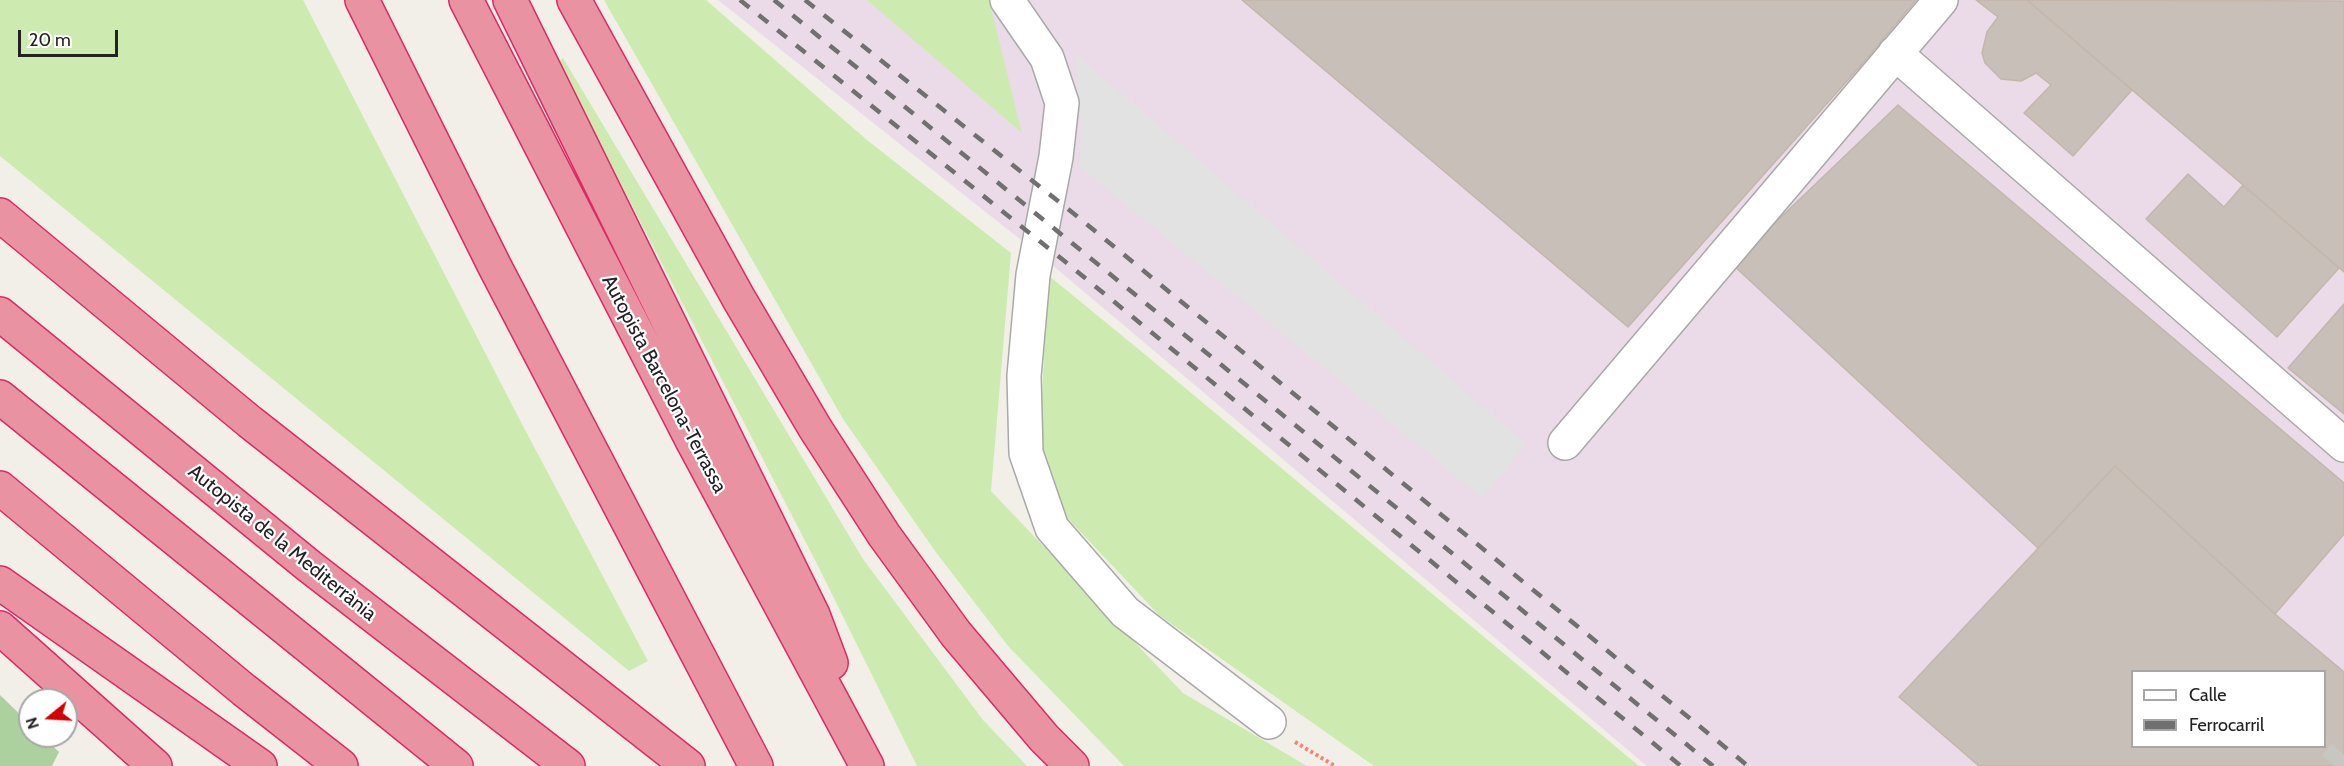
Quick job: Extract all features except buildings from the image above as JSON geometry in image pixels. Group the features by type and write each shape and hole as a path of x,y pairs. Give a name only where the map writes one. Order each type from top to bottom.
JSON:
{"highway":[{"path":"362,0 495,267 753,760"},
{"name":"Autopista Barcelona-Terrassa","path":"466,0 692,440 869,766"},
{"path":"510,0 813,615 869,766"},
{"path":"574,0 739,299 815,428 871,515 956,634 1044,738 1072,766"},
{"path":"0,215 260,429 688,766"},
{"name":"Autopista de la Mediterrània","path":"0,314 309,566 568,766"},
{"path":"0,397 456,766"},
{"path":"0,488 244,690 341,766"},
{"path":"0,583 260,766"},
{"path":"0,628 155,766"}],"lane":[{"path":"1007,0 1047,58 1062,103 1056,157 1033,275 1024,376 1026,453 1052,528 1125,612 1269,722"},
{"path":"1565,443 1941,0"},
{"path":"1894,53 2344,445"}],"path":[{"path":"1269,722 1301,746 1335,766"}],"shaded area":[{"path":"718,0 2344,0 2344,766 1647,766 1045,259"},
{"path":"1075,53 1526,444 1482,498 1080,167 1081,122"}],"green space":[{"path":"0,0 303,0 523,426 648,661 629,671 0,156"},
{"path":"604,0 706,0 867,140 1011,253 991,491 1183,693 1307,766 1124,766 1008,646 935,551 843,419"},
{"path":"867,0 989,0 1022,133"},
{"path":"563,58 863,559 983,720 1027,766 917,766 819,568 558,62"},
{"path":"1048,275 1639,766 1374,766 1159,615 1055,505 1040,436"},
{"path":"0,695 18,712 18,748 55,748 59,752 52,766 0,766"}],"tunnel":[{"path":"2334,766 2344,755"}],"railway":[{"path":"740,0 1068,264 1681,766"},
{"path":"774,0 1713,766"},
{"path":"805,0 1073,213 1748,766"}]}
